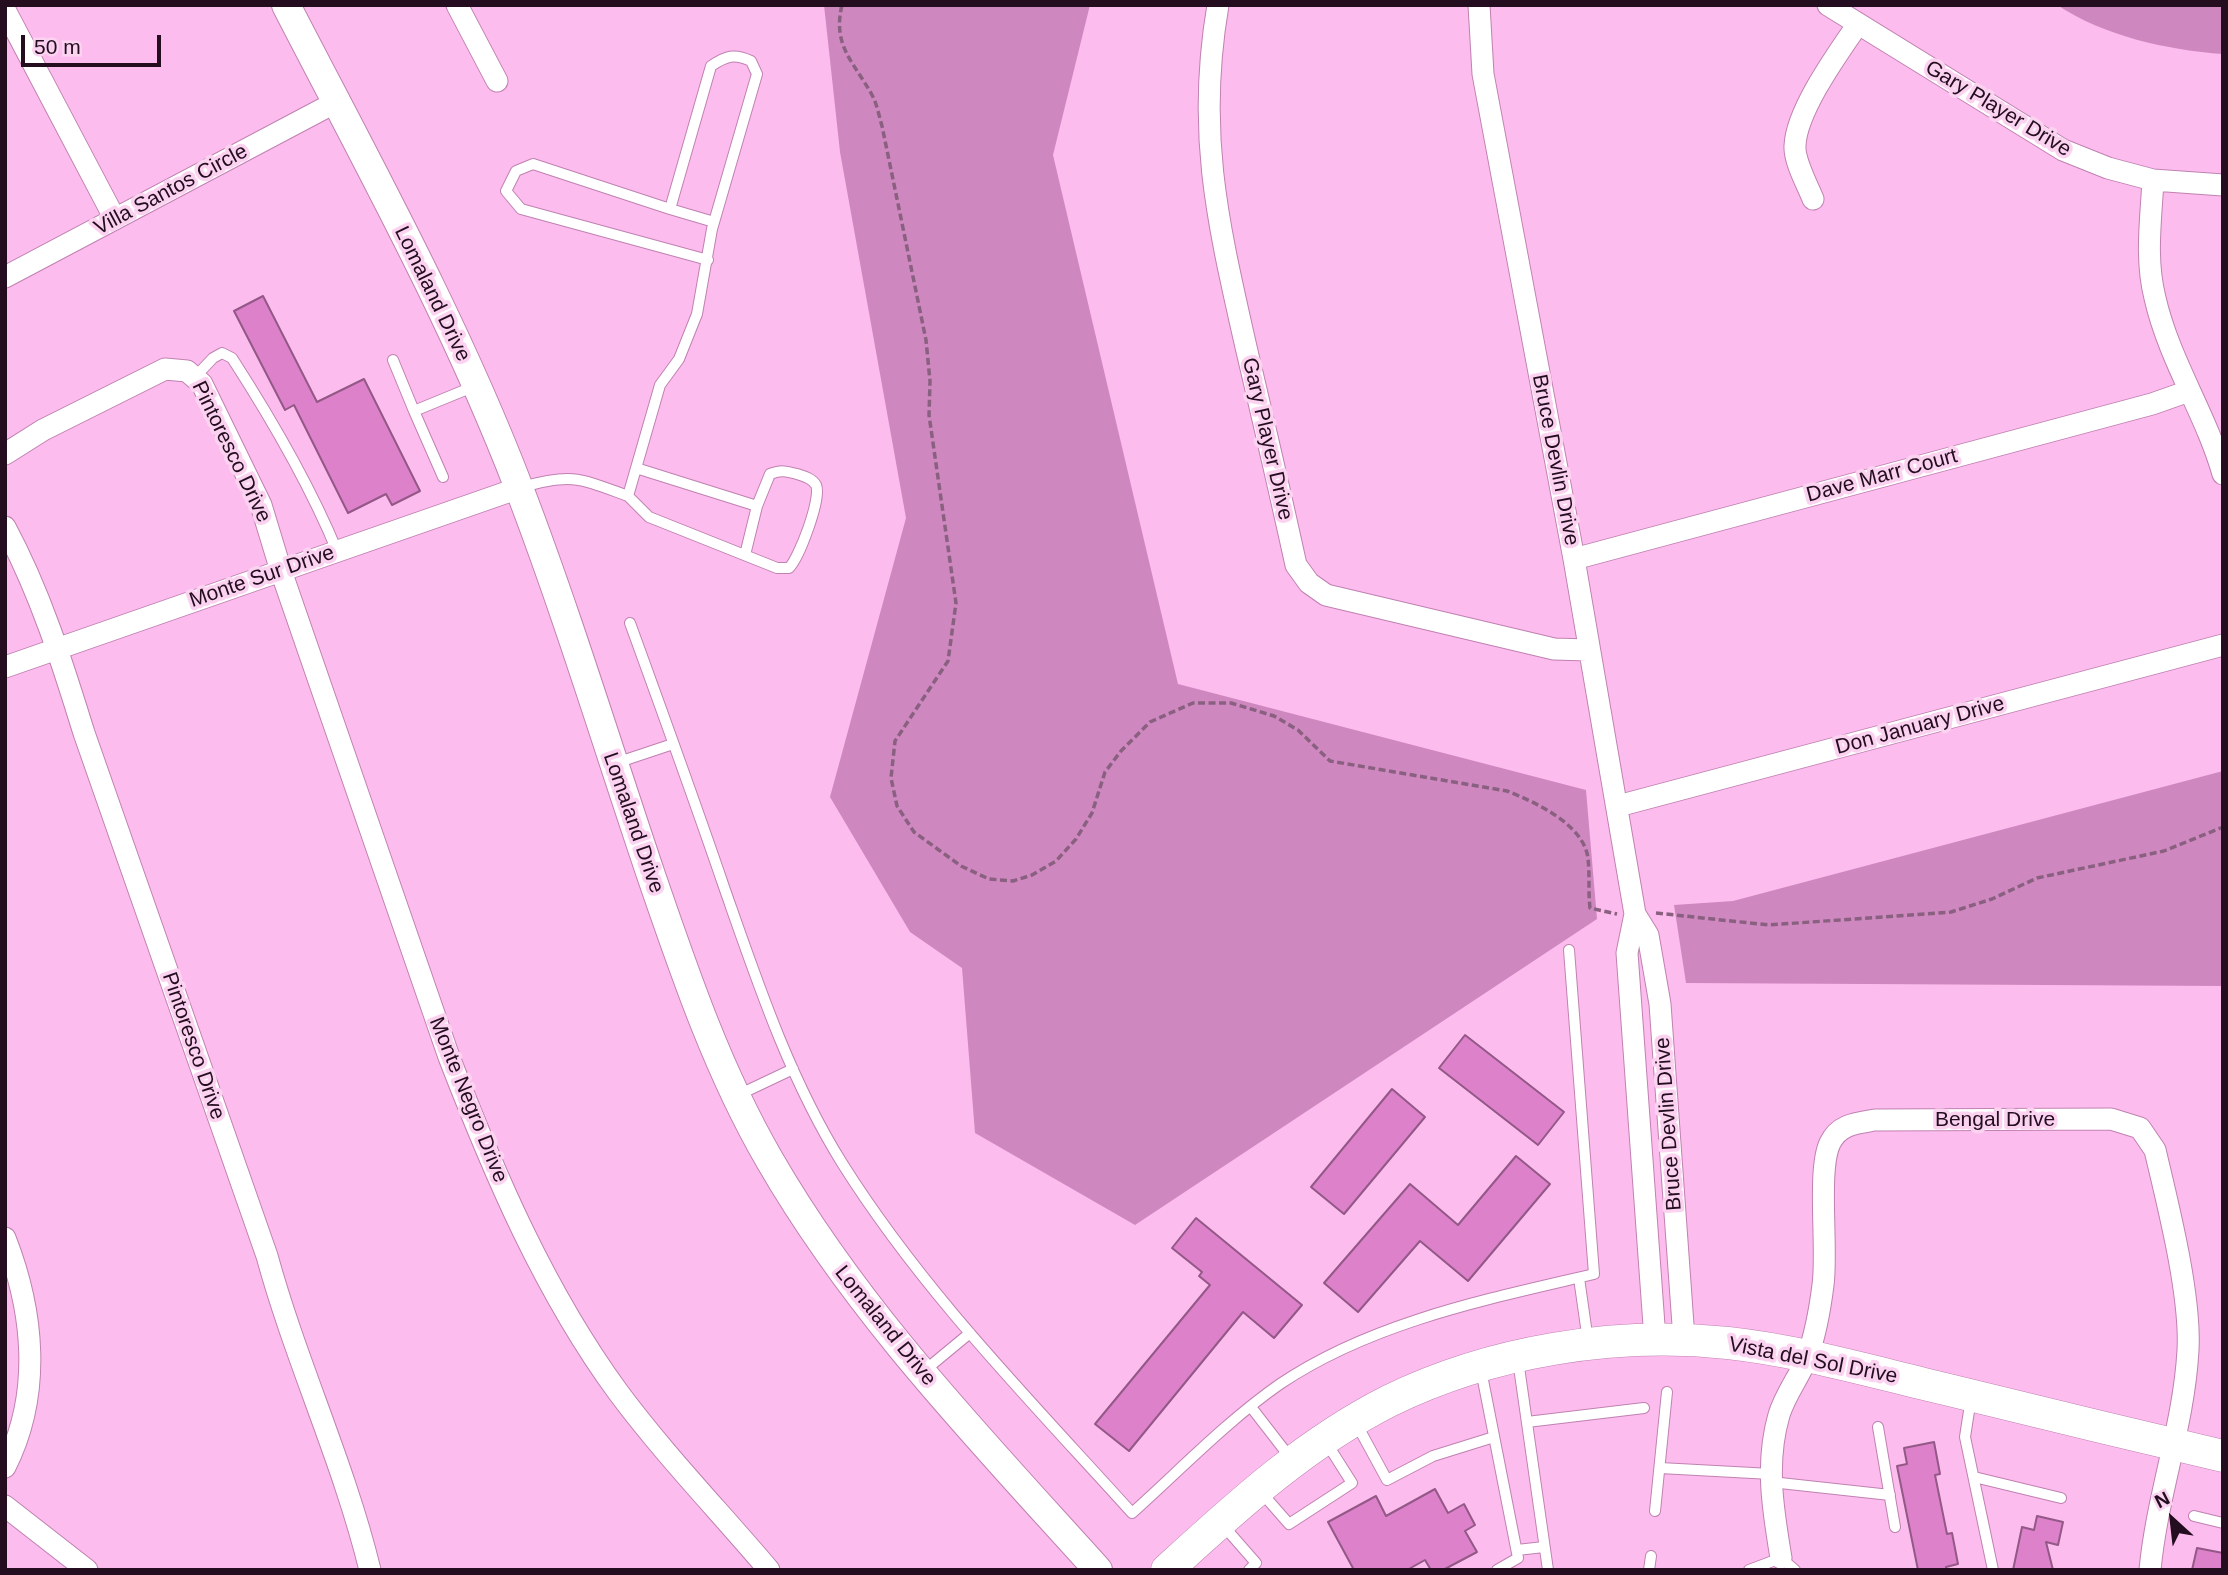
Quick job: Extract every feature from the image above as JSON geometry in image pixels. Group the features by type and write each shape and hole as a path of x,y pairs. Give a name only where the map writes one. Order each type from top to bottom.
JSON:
{"main road":[{"name":"Vista del Sol Drive","path":"1179,1563 1257,1488 1293,1460 1354,1420 1419,1387 1480,1367 1518,1357 1588,1345 1669,1339 1808,1356 2223,1456"}],"street":[{"name":"Lomaland Drive","path":"286,5 449,322 519,488 694,997 736,1096 766,1155 830,1257 922,1373 1098,1570"},
{"path":"457,5 497,80"},
{"name":"Gary Player Drive","path":"1218,5 1211,45 1207,100 1213,194 1296,565 1309,583 1326,595 1554,649 1588,650"},
{"name":"Bruce Devlin Drive","path":"1479,5 1483,74 1574,559 1635,914 1627,953 1669,1339"},
{"name":"Gary Player Drive","path":"1828,5 2063,150 2108,169 2154,180 2223,185"},
{"path":"5,10 115,219"},
{"path":"1813,199 1795,147 1806,108 1858,24"},
{"name":"Villa Santos Circle","path":"5,277 336,102"},
{"path":"2154,180 2149,253 2154,298 2223,474"},
{"name":"Pintoresco Drive","path":"5,454 43,430 165,369 177,368 196,376 261,505 281,571"},
{"name":"Dave Marr Court","path":"1574,559 2152,404 2189,391"},
{"name":"Monte Sur Drive","path":"5,667 519,488"},
{"name":"Pintoresco Drive","path":"5,527 22,558 58,649 84,733 267,1256 279,1302 330,1441 370,1570"},
{"name":"Monte Negro Drive","path":"281,571 449,1058 480,1137 535,1255 619,1392 769,1570"},
{"name":"Don January Drive","path":"1618,806 2223,645"},
{"name":"Bruce Devlin Drive","path":"1635,914 1648,935 1660,1004 1669,1339"},
{"name":"Bengal Drive","path":"1788,1564 1771,1478 1779,1413 1808,1356 1824,1275 1825,1168 1830,1143 1840,1129 1875,1120 2111,1119 2140,1128 2155,1150 2182,1285 2188,1349 2174,1445 2161,1493 2150,1570"},
{"path":"5,1238 24,1304 31,1362 25,1415 5,1467"},
{"path":"5,1506 87,1570"}],"lane":[{"path":"628,496 660,385 679,359 697,314 714,222 757,74 751,61 742,56 727,55 711,65 670,209"},
{"path":"708,260 520,209 506,191 516,172 533,164 714,222"},
{"path":"196,376 213,358 222,353 232,358 268,414 322,513 337,551"},
{"path":"393,360 443,477"},
{"path":"414,411 475,386"},
{"path":"636,468 757,506"},
{"path":"519,488 558,477 583,480 628,496 649,517 777,568 789,568 797,560 817,497 816,485 809,478 781,470 770,474 757,506 745,555"},
{"path":"630,623 763,997 793,1069 849,1173 887,1230 970,1333 1132,1513 1251,1406 1280,1384 1332,1355 1419,1320 1520,1291 1594,1274 1569,950"},
{"path":"613,764 673,744"},
{"path":"736,1096 793,1069"},
{"path":"1579,1278 1588,1345"},
{"path":"922,1373 970,1333"},
{"path":"1518,1357 1548,1570"},
{"path":"1480,1367 1518,1559 1497,1570"},
{"path":"1656,1511 1667,1392"},
{"path":"1971,1395 1965,1437 1993,1570"},
{"path":"1251,1406 1293,1460"},
{"path":"1527,1422 1644,1408"},
{"path":"1354,1420 1387,1480 1433,1456 1494,1437"},
{"path":"1878,1427 1895,1527"},
{"path":"1257,1488 1289,1524 1352,1483 1324,1439"},
{"path":"1660,1468 1771,1478 1890,1495"},
{"path":"1974,1478 2061,1498"},
{"path":"2194,1516 2223,1523"},
{"path":"1220,1522 1256,1563 1248,1570"},
{"path":"1517,1550 1544,1546"},
{"path":"1649,1570 1651,1556"},
{"path":"1749,1570 1788,1564"}],"path":[{"path":"842,5 839,27 841,47 873,97 882,126 926,340 930,381 929,415 956,603 948,661 895,741 891,778 897,806 914,832 961,866 989,879 1013,881 1032,875 1056,861 1076,839 1092,813 1105,772 1150,722 1193,703 1231,703 1274,716 1298,730 1330,761 1507,791 1535,802 1583,842 1588,858 1590,908 1607,914 1671,914 1769,925 1951,912 1992,899 2037,878 2173,848 2223,827"}],"shaded area":[{"path":"824,5 1090,5 1053,155 1178,684 1586,790 1597,919 1135,1225 975,1133 962,968 910,932 830,797 906,518 840,152"},
{"path":"2057,5 2223,5 2223,54 2137,40 2095,25"},
{"path":"2223,771 2223,986 1686,983 1674,905 1733,901"}],"building":[{"path":"263,296 317,402 364,379 420,491 392,505 386,494 348,513 294,405 285,410 234,311"},
{"path":"1465,1035 1564,1112 1538,1145 1439,1068"},
{"path":"1392,1089 1425,1117 1344,1214 1311,1187"},
{"path":"1516,1156 1550,1184 1468,1281 1420,1241 1358,1312 1324,1283 1410,1184 1458,1225"},
{"path":"1196,1218 1302,1305 1274,1338 1243,1312 1129,1451 1095,1424 1210,1285 1199,1276 1202,1272 1172,1248"},
{"path":"1934,1442 1940,1474 1935,1475 1947,1534 1952,1533 1958,1564 1946,1567 1946,1570 1918,1570 1897,1466 1907,1464 1904,1448"},
{"path":"1435,1489 1448,1513 1464,1504 1475,1525 1465,1531 1477,1552 1443,1570 1431,1570 1425,1560 1407,1570 1354,1570 1328,1522 1376,1496 1386,1516"},
{"path":"2037,1516 2063,1522 2058,1545 2046,1542 2053,1570 2013,1570 2022,1527 2034,1530"},
{"path":"2197,1548 2223,1553 2223,1570 2192,1570"}]}
